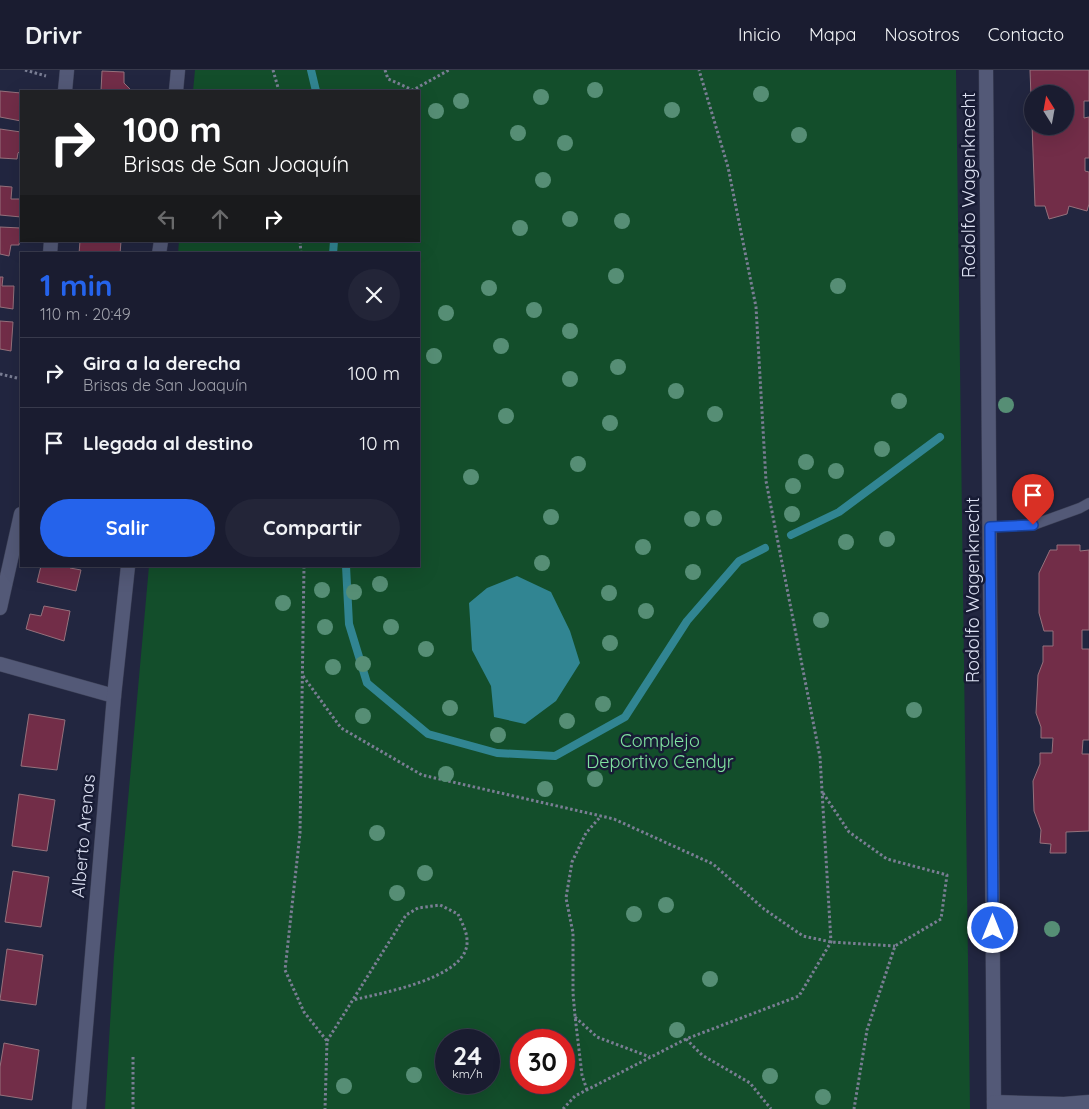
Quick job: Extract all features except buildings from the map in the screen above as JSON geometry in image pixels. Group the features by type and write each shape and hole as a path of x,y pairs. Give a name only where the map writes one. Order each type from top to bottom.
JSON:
{"street":[{"path":"65,90 67,70"},
{"path":"176,90 178,70"},
{"name":"Rodolfo Wagenknecht","path":"986,70 994,1106"},
{"path":"0,608 20,518"},
{"name":"Alberto Arenas","path":"79,1109 114,696 128,567"},
{"path":"0,664 114,696"},
{"path":"994,1106 1089,1102"}],"lane":[{"path":"990,527 1033,525 1089,503"}],"path":[{"path":"273,70 279,90"},
{"path":"386,70 388,79 413,90 448,70"},
{"path":"564,1109 575,1096 686,1039 799,996 831,942 820,757 766,481 756,307 728,167 699,70"},
{"path":"0,374 20,379"},
{"path":"304,567 300,833 285,970 304,1012 327,1041"},
{"path":"303,676 341,728 422,775 614,819 713,864 764,909 803,936 831,942 894,946 940,919 947,875 888,859 850,832 822,792"},
{"path":"586,1090 582,1075 573,992 573,933 566,898 572,862 586,833 601,816"},
{"path":"325,1109 327,1041 406,915 418,908 440,905 458,914 466,933 467,945 461,959 448,970 419,983 353,1000"},
{"path":"854,1109 867,1030 894,946"},
{"path":"575,1016 597,1037 651,1057"},
{"path":"686,1039 702,1055 750,1083 771,1109"},
{"path":"133,1057 133,1109"}],"green space":[{"name":"Complejo Deportivo Cendyr","path":"195,70 956,70 970,1109 105,1109 114,956 149,567 420,567 420,252 178,252 179,242 420,242 420,90 193,90"}],"shaded area":[{"path":"517,576 551,592 570,631 580,663 556,701 525,724 494,717 491,686 472,650 469,603 487,588"}],"waterway":[{"path":"311,70 316,90"},
{"path":"333,252 334,242"},
{"path":"791,535 839,512 940,437"},
{"path":"346,567 349,624 367,683 428,734 497,753 555,756 625,717 687,621 739,561 765,548"}],"route":[{"path":"993,928 990,527 1033,525"}]}
